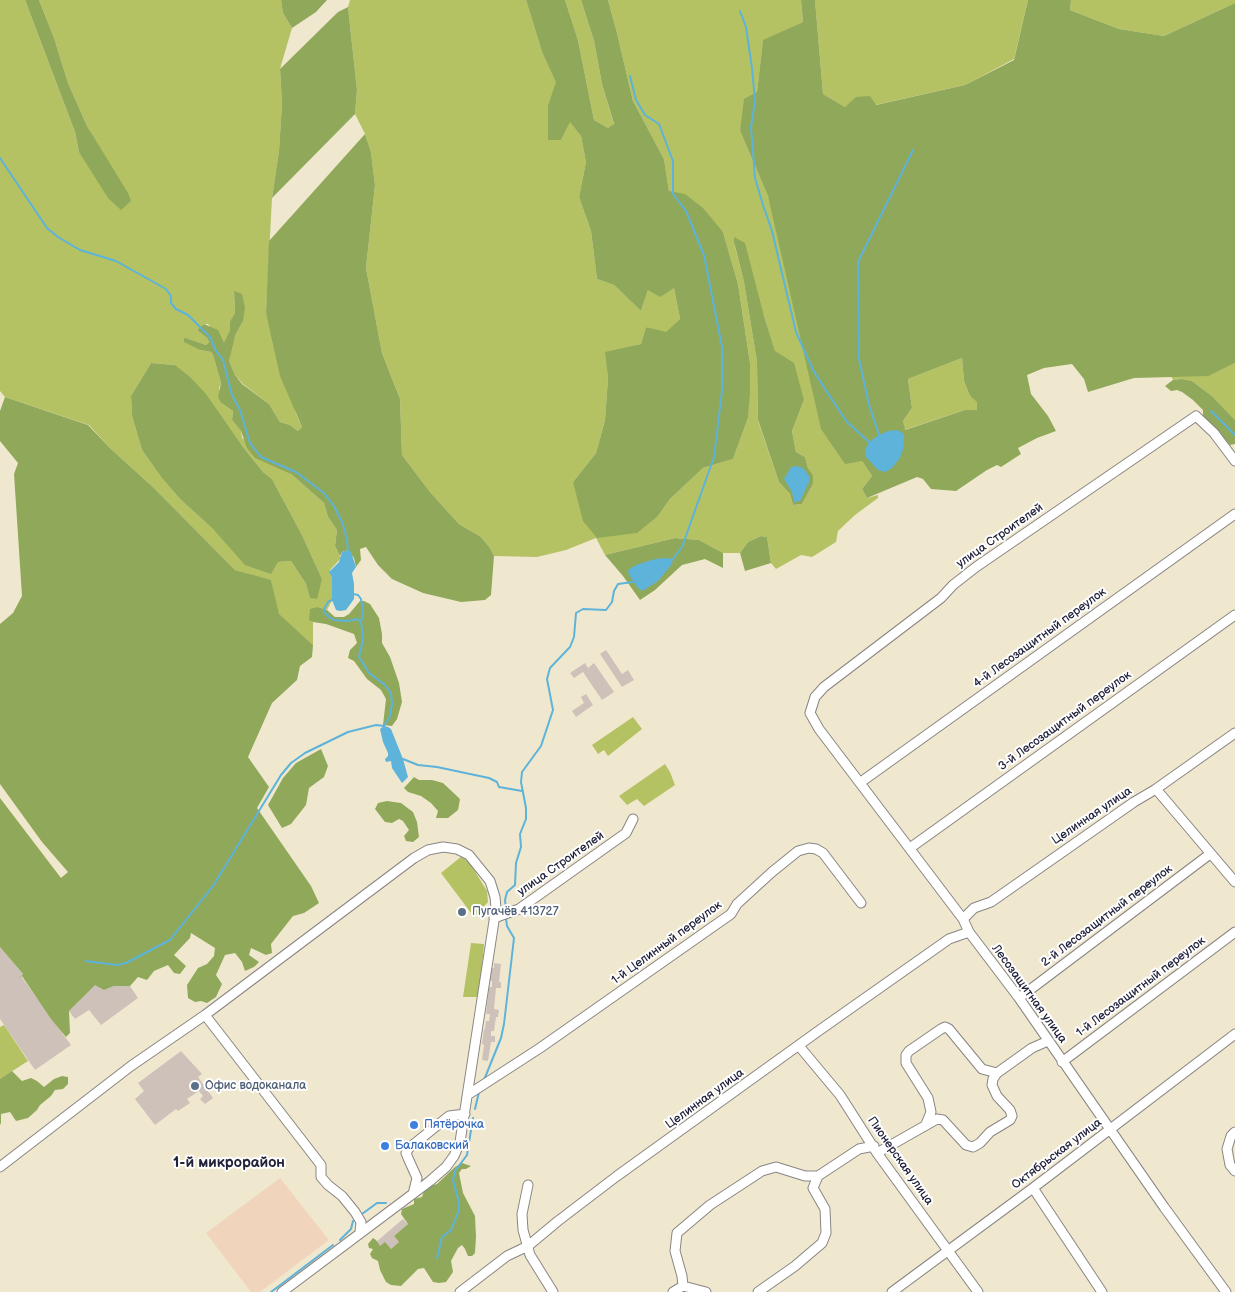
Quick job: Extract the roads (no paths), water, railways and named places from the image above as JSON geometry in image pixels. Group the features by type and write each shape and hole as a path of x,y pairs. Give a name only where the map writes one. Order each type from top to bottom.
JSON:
{"street":[{"name":"улица Строителей","path":"810,713 815,697 824,687 942,598 976,567 1196,416 1214,433 1235,461"},
{"name":"4-й Лесозащитный переулок","path":"860,782 1235,514"},
{"name":"3-й Лесозащитный переулок","path":"910,848 1235,615"},
{"name":"Лесозащитная улица","path":"810,713 819,729 910,848 962,919 969,932 1019,998 1062,1062 1226,1292"},
{"name":"Целинная улица","path":"962,919 974,908 990,902 1235,733"},
{"path":"1156,789 1235,882"},
{"name":"улица Строителей","path":"494,918 519,909 626,833 634,819"},
{"path":"0,1167 131,1066 205,1015 409,862 428,850 443,847 457,849 469,855 490,880 495,896 496,908 469,1094 460,1142 454,1156 446,1167 282,1292"},
{"name":"1-й Целинный переулок","path":"469,1094 540,1048 731,914 737,904 798,851 809,848 823,853 861,903"},
{"name":"2-й Лесозащитный переулок","path":"1019,998 1210,854"},
{"name":"Целинная улица","path":"460,1292 507,1256 528,1246 617,1176 950,938 969,932"},
{"name":"1-й Лесозащитный переулок","path":"1062,1062 1235,932"},
{"path":"205,1015 322,1165 321,1177 342,1196 355,1212 361,1222 360,1232"},
{"path":"926,1124 931,1112 928,1098 906,1063 906,1055 909,1051 945,1027 949,1029 982,1070 997,1073"},
{"name":"Октябрьская улица","path":"892,1292 1033,1188 1235,1034"},
{"path":"683,1286 675,1252 676,1233 710,1205 762,1171 776,1167 805,1176 818,1176 860,1149 876,1150 937,1119 943,1120 966,1145 973,1147 980,1143 990,1132 1010,1120 1012,1116 1010,1110 997,1096 992,1085 997,1073 1032,1048 1048,1041"},
{"name":"Пионерская улица","path":"799,1046 840,1095 876,1150 978,1292"},
{"path":"413,1194 417,1178 406,1153 409,1148 449,1116 465,1114"},
{"path":"1235,1132 1231,1136 1227,1149 1230,1165 1235,1171"},
{"path":"758,1292 795,1266 822,1243 826,1233 825,1209 813,1188 818,1176"},
{"path":"528,1185 522,1214 523,1230 537,1267 553,1292"},
{"path":"1033,1188 1102,1292"},
{"path":"673,1292 683,1286 706,1292"}],"water":[{"path":"897,430 904,434 900,458 892,468 885,472 878,470 866,457 865,450 869,442 879,435"},
{"path":"791,467 803,468 809,476 809,482 800,501 794,502 792,492 784,479"},
{"path":"348,550 351,552 356,567 352,573 354,599 346,610 340,611 336,610 332,600 332,577 329,572 339,562 342,552"},
{"path":"655,559 673,559 672,564 658,581 642,591 638,588 629,575 628,570 636,565"},
{"path":"384,726 391,729 403,759 408,777 402,783 392,768 391,761 386,762 385,759 388,753 380,729"}],"waterway":[{"path":"740,11 746,27 755,101 751,127 755,178 772,231 796,332 813,370 829,395 847,422 869,442"},
{"path":"630,76 636,100 645,115 659,124 673,161 673,194 686,211 704,255 722,347 722,391 714,457 682,547 673,559"},
{"path":"879,435 869,405 859,359 858,262 913,150"},
{"path":"0,158 47,228 80,250 116,261 166,289 171,296 171,303 176,309 188,315 210,337 216,351 223,360 232,395 240,410 250,443 261,457 296,472 324,493 334,506 343,524 348,550"},
{"path":"1211,411 1235,435"},
{"path":"506,911 505,900 507,892 515,885 516,863 521,847 520,834 526,819 521,782 522,772 541,746 553,710 547,679 550,668 570,647 574,637 576,613 583,609 606,610 612,602 614,591 618,584 633,582"},
{"path":"86,961 117,965 126,963 170,940 213,886 281,775 291,763 305,753 348,732 376,725 384,726 390,716 391,693 385,685 369,673 359,657 363,639 361,622 363,611 361,599 358,595 353,594"},
{"path":"332,600 328,602 324,609 329,617 334,620 347,621 357,619 361,622"},
{"path":"403,759 418,765 489,778 497,782 499,787 522,791"},
{"path":"484,1080 501,1038 504,1024 514,938 507,926 506,918"},
{"path":"475,1109 479,1092"},
{"path":"437,1258 442,1237 451,1230 459,1210 453,1180 455,1171 467,1155 473,1118"},
{"path":"362,1214 377,1203 386,1203"},
{"path":"340,1240 351,1229 353,1221"},
{"path":"271,1292 333,1245"}],"place":[{"name":"Пугачёв 413727","path":"462,912"},
{"name":"Офис водоканала","path":"195,1086"},
{"name":"Пятёрочка","path":"414,1125"},
{"name":"Балаковский","path":"385,1146"}],"district":[{"name":"1-й микрорайон","path":"229,1163"}]}
